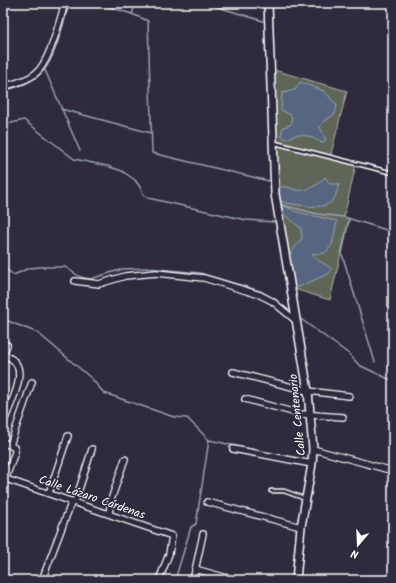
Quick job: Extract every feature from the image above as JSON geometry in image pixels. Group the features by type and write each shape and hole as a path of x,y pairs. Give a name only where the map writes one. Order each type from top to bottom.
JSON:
{"street":[{"path":"3,87 25,80 38,71 47,56 65,3"},
{"name":"Calle Centenario","path":"268,3 272,142 276,210 308,391 313,449 312,464 301,527 296,580"},
{"path":"75,281 99,284 125,276 156,273 204,278 260,294 272,301 295,320"},
{"path":"3,424 17,388 19,374 15,362 3,354 6,345"},
{"path":"233,372 308,391 349,396"},
{"path":"10,445 32,382"},
{"path":"245,399 300,414 343,417"},
{"path":"49,494 68,436"},
{"path":"3,442 15,448 15,452 3,486"},
{"path":"42,580 92,449"},
{"path":"233,449 312,464"},
{"path":"313,449 393,471"},
{"path":"109,514 111,500 125,459"},
{"name":"Calle Lázaro Cárdenas","path":"6,479 171,536 173,539 169,554 159,580"},
{"path":"207,502 301,527"},
{"path":"193,580 203,534"},
{"path":"195,569 235,580"}],"lane":[{"path":"272,142 393,174"},
{"path":"271,492 284,491 306,499"}],"green space":[{"path":"274,70 347,91 330,158 356,164 344,217 349,219 330,300 294,289 278,205"}],"water":[{"path":"300,82 324,91 337,105 335,114 324,121 320,127 326,140 322,143 304,135 296,135 287,139 281,136 283,127 290,125 292,122 291,115 281,110 282,93 295,90"},
{"path":"325,177 330,184 339,184 334,199 329,204 322,206 298,205 282,202 278,195 280,187 305,190 316,185"},
{"path":"282,205 297,212 337,221 332,245 325,253 312,254 316,259 332,270 328,274 294,289 288,257 302,238 301,228 282,213"}],"waterway":[{"path":"3,91 31,81 44,70 52,57 70,3"},
{"path":"96,3 132,14 136,3"},
{"path":"205,3 263,21"},
{"path":"132,14 148,21 152,153 269,181"},
{"path":"45,70 80,151"},
{"path":"61,109 151,133"},
{"path":"3,125 24,120 74,159 107,166 122,171 135,180 142,190 142,193 148,198 246,220 274,222"},
{"path":"282,210 282,205 318,214 344,217 393,232"},
{"path":"349,219 342,254 375,362"},
{"path":"3,267 14,275 29,268 65,267 80,277 90,279 123,269 148,268 200,273 260,291 276,300 289,311"},
{"path":"298,317 349,354 359,365 393,381"},
{"path":"3,319 38,333 91,378 104,393 174,417 187,418 209,440 255,450"},
{"path":"175,580 191,527 196,524 209,440"}]}
